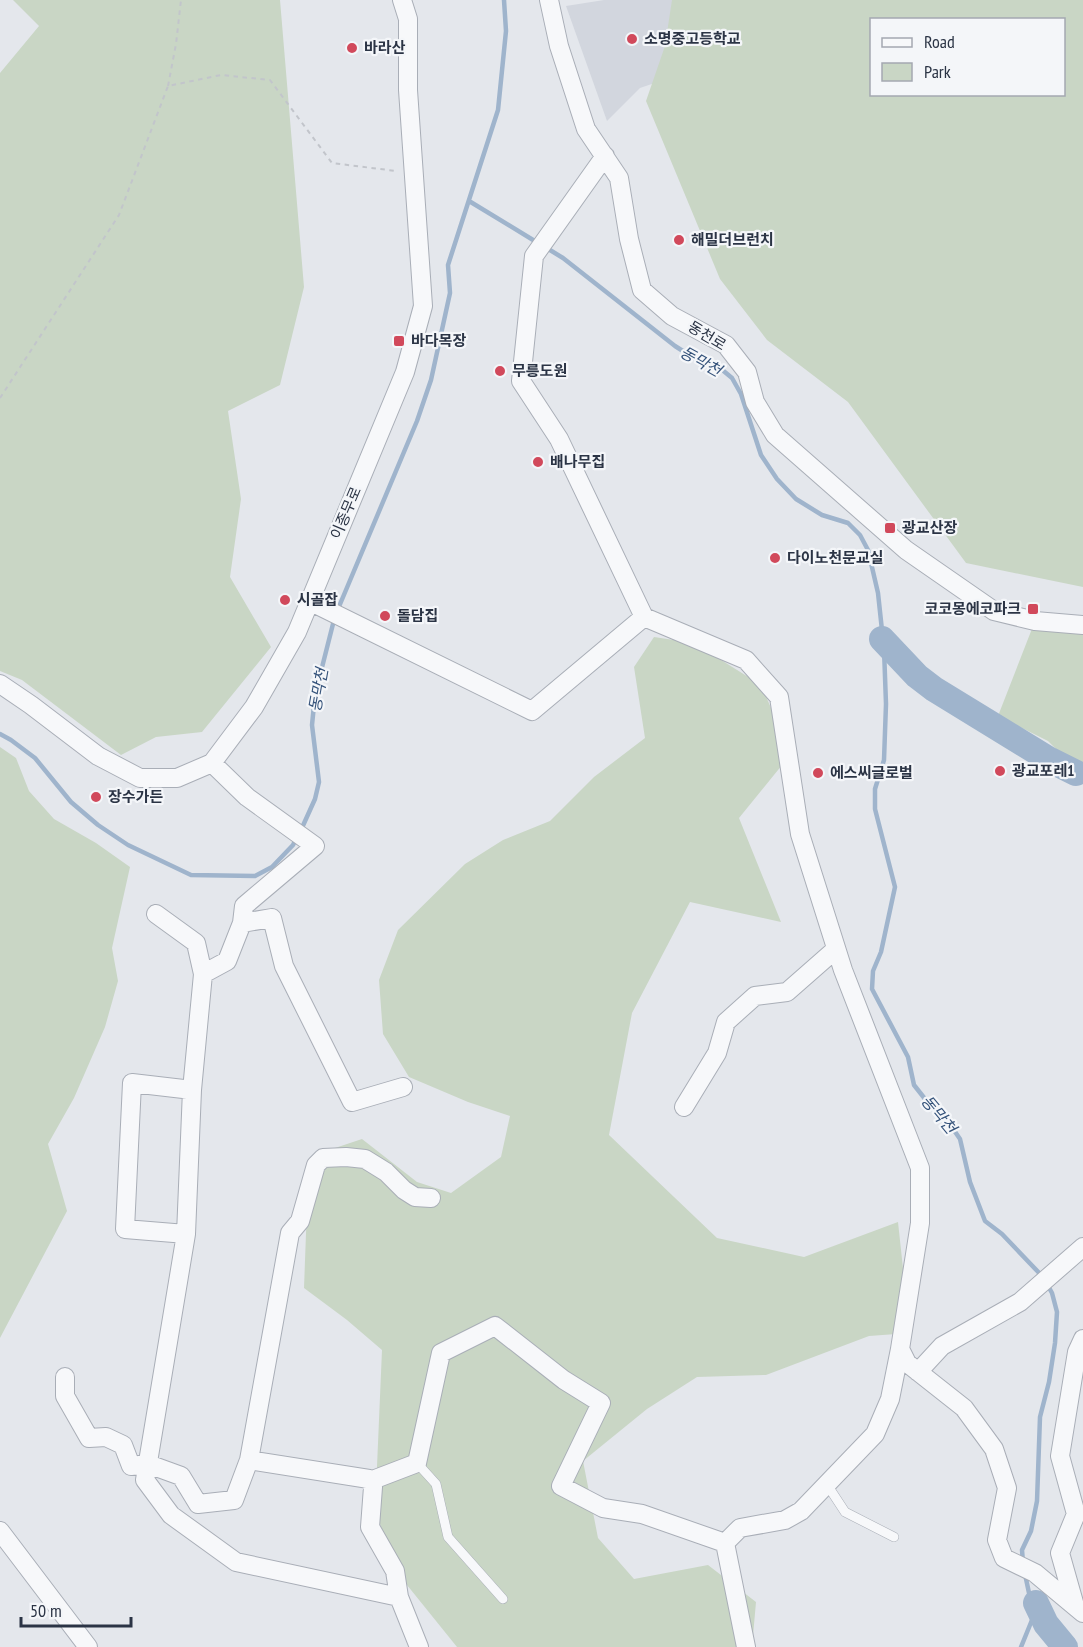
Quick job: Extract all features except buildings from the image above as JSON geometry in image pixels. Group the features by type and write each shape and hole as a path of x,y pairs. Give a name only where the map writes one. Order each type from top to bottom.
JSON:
{"street":[{"name":"이종무로","path":"0,684 98,756 140,778 177,778 212,763 254,707 297,632 405,372 423,306 408,90 408,19 402,0"},
{"name":"동천로","path":"549,0 559,46 586,129 619,178 629,239 642,290 672,316 726,345 747,372 755,402 776,435 906,550 994,611 1035,621 1083,625"},
{"path":"604,156 534,256 521,381 559,439 644,617 746,660 778,697 800,834 836,949 920,1168 920,1223 900,1349 890,1399 874,1434 801,1511 785,1520 740,1528 725,1543"},
{"path":"309,601 532,711 644,617"},
{"path":"203,974 227,961 242,923 244,906 315,846 247,797 212,763"},
{"path":"156,914 196,943 203,974 192,1090 186,1234 145,1480 171,1515 236,1562 399,1598"},
{"path":"242,923 272,918 284,966 352,1102 403,1087"},
{"path":"684,1107 717,1053 726,1022 755,996 787,992 836,949"},
{"path":"186,1234 125,1228 132,1083 192,1090"},
{"path":"65,1377 65,1396 89,1438 106,1437 123,1445 131,1466 148,1464 181,1476 198,1504 234,1500 249,1460 290,1233 300,1221 316,1165 324,1158 364,1159 386,1172 404,1190 415,1197 431,1198"},
{"path":"918,1372 942,1346 1020,1302 1083,1247"},
{"path":"370,1481 417,1463 441,1353 495,1326 564,1380 601,1403 561,1486 603,1508 642,1514 725,1543"},
{"path":"1035,1573 1060,1553 1076,1514 1060,1456 1077,1352 1083,1338"},
{"path":"900,1349 907,1363 964,1408 994,1449 1007,1488 997,1540 1004,1558 1035,1573 1079,1610"},
{"path":"249,1460 369,1479 374,1487 370,1527 395,1571 399,1598 418,1647"},
{"path":"0,1531 88,1647"},
{"path":"725,1543 746,1647"},
{"path":"1060,1553 1079,1610"}],"lane":[{"path":"417,1463 436,1484 448,1537 503,1599"},
{"path":"826,1483 845,1512 894,1537"}],"path":[{"path":"0,398 119,215 168,86 181,0"},
{"path":"168,86 221,75 270,80 332,163 414,173"}],"shaded area":[{"name":"소명중고등학교","path":"604,0 684,0 687,72 640,88 607,121 566,6"}],"green space":[{"path":"13,0 280,0 304,287 280,385 228,411 241,499 230,577 271,647 202,732 156,737 121,755 22,680 0,671 0,73 39,26"},
{"path":"672,0 1083,0 1083,587 966,563 848,402 767,340 720,279 646,101 665,46"},
{"path":"1035,621 1083,634 1083,767 1068,761 1048,741 998,716"},
{"path":"654,637 694,643 761,685 791,754 739,818 781,922 690,902 632,1013 609,1135 717,1238 804,1257 898,1222 910,1333 869,1336 766,1375 697,1377 647,1409 583,1461 598,1538 634,1579 708,1565 756,1602 752,1647 457,1647 407,1585 375,1513 382,1350 304,1288 307,1206 335,1148 362,1139 417,1182 451,1193 501,1157 510,1116 468,1102 409,1077 383,1034 379,980 398,930 465,864 503,840 550,821 594,777 645,738 634,667"},
{"path":"0,747 16,758 29,791 54,819 96,843 130,867 112,948 118,981 105,1027 74,1098 48,1144 67,1211 0,1338"}],"waterway":[{"name":"동막천","path":"338,609 417,421 431,380 450,293 448,265 498,110 506,31 504,0"},
{"name":"동막천","path":"469,201 538,243"},
{"name":"동막천","path":"545,247 563,258 675,346 697,360 720,368 732,378 741,394 761,455 777,479 796,499 822,515 848,523 860,535 868,550 878,593 884,649 886,704 884,760 875,789 875,809 895,887 881,952 873,971 872,989 908,1057 914,1085 929,1104 949,1123 960,1139 970,1182 985,1221 1002,1234 1043,1277"},
{"name":"동막천","path":"301,830 315,799 319,782 312,725 315,695 334,620"},
{"name":"동막천","path":"882,639 917,676 934,689 1050,760 1076,773"},
{"name":"동막천","path":"0,734 35,758 71,802 98,825 128,845 191,875 255,876 272,867 293,845 297,837"},
{"name":"동막천","path":"1023,1563 1022,1550 1031,1531 1037,1501 1040,1417 1049,1382 1055,1343 1057,1312 1047,1284"},
{"name":"동막천","path":"1021,1647 1036,1603 1029,1593 1025,1574"},
{"name":"동막천","path":"1036,1603 1046,1624 1065,1647"}],"place":[{"name":"소명중고등학교","path":"632,39"},
{"name":"바라산","path":"352,48"},
{"name":"해밀더브런치","path":"679,240"},
{"name":"바다목장","path":"399,341"},
{"name":"무릉도원","path":"500,371"},
{"name":"배나무집","path":"538,462"},
{"name":"광교산장","path":"890,528"},
{"name":"다이노천문교실","path":"775,558"},
{"name":"시골잡","path":"285,600"},
{"name":"코코몽에코파크","path":"1033,609"},
{"name":"돌담집","path":"385,616"},
{"name":"광교포레1","path":"1000,771"},
{"name":"에스씨글로벌","path":"818,773"},
{"name":"장수가든","path":"96,797"}]}
